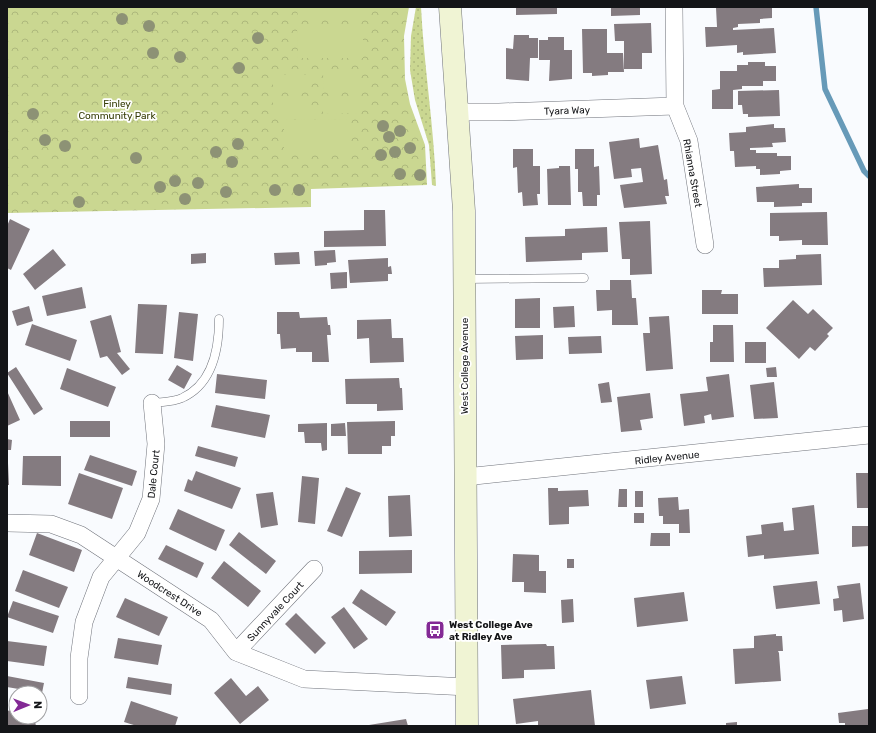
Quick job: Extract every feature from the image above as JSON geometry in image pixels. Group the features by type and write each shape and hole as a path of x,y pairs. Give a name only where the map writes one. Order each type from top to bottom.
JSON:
{"main road":[{"name":"West College Avenue","path":"450,7 459,112 464,211 465,477 468,687 467,726"}],"street":[{"name":"Rhianna Street","path":"674,7 675,106 689,141 705,245"},
{"name":"Tyara Way","path":"459,112 675,106"},
{"name":"Dale Court","path":"79,696 79,658 84,622 101,578 138,533 151,499 156,444 152,403"},
{"name":"Ridley Avenue","path":"465,477 869,435"},
{"name":"Woodcrest Drive","path":"7,523 50,524 81,535 186,602 211,620 236,652"},
{"name":"Sunnyvale Court","path":"236,652 314,569"},
{"path":"236,652 304,679 468,687"}],"lane":[{"path":"464,279 584,278"},
{"path":"152,403 182,398 196,389 206,377 216,357 219,319"}],"green space":[{"name":"Finley Community Park","path":"7,7 409,7 404,36 405,79 410,104 425,145 427,185 311,189 311,207 7,213"},
{"path":"297,7 363,7 363,18 298,18"},
{"path":"416,7 421,7 436,186 432,185 429,145 415,100 410,70 411,36"},
{"path":"297,28 363,28 363,58 298,58"},
{"path":"323,74 360,74 360,91 324,91"},
{"path":"273,75 309,75 309,92 273,92"},
{"path":"323,97 360,97 360,113 323,114"},
{"path":"273,98 309,98 309,115 273,115"},
{"path":"349,119 349,150 284,150 284,120"}],"building":[{"path":"516,7 557,7 557,14 516,15"},
{"path":"611,7 640,7 640,15 611,16"},
{"path":"772,7 772,18 760,19 760,23 738,24 738,27 733,28 733,30 774,28 776,53 743,55 743,52 737,53 737,45 706,47 705,27 717,27 716,8"},
{"path":"651,23 652,53 642,53 642,69 624,69 624,41 615,41 614,24"},
{"path":"582,29 607,29 607,53 623,53 624,72 608,72 608,75 592,76 592,73 583,73"},
{"path":"514,35 529,35 529,38 538,38 538,58 530,58 529,81 506,79 506,48 513,49"},
{"path":"548,37 564,37 564,50 572,50 572,79 549,81 550,60 539,60 539,40 548,40"},
{"path":"748,62 765,62 765,66 776,66 776,81 763,81 763,86 742,86 742,89 733,90 733,109 712,109 712,90 720,89 720,71 737,71 737,65 748,65"},
{"path":"779,90 780,116 748,117 748,114 743,114 742,105 738,105 738,91"},
{"path":"774,124 774,128 785,128 786,142 772,143 773,147 750,148 750,150 756,150 756,153 777,153 777,156 791,156 791,170 780,171 780,174 760,175 760,169 756,169 756,166 735,167 734,151 730,151 729,133 746,132 746,127"},
{"path":"639,138 640,148 658,145 664,180 667,179 669,196 665,196 667,204 624,208 620,185 643,182 641,168 631,169 632,177 614,179 609,142"},
{"path":"513,149 533,149 533,166 540,166 540,194 537,194 538,205 523,206 522,192 518,193 517,167 513,168"},
{"path":"575,149 594,149 594,167 599,166 600,195 597,195 597,206 583,206 582,192 578,192 578,169 575,169"},
{"path":"559,166 570,166 571,205 548,205 547,169 559,168"},
{"path":"799,184 799,188 812,188 812,203 802,203 802,206 774,207 774,202 757,202 756,187"},
{"path":"364,210 385,210 386,246 324,247 324,231 364,230"},
{"path":"827,212 828,245 802,245 802,240 779,241 779,236 770,236 770,213"},
{"path":"10,219 30,229 11,270 7,268 7,226"},
{"path":"650,221 652,274 630,275 630,259 622,259 619,222"},
{"path":"607,227 608,252 582,253 582,260 526,262 525,237 565,236 565,229"},
{"path":"53,249 66,265 35,290 23,274"},
{"path":"335,250 336,262 327,263 327,265 315,266 314,251"},
{"path":"299,252 300,264 275,265 274,253"},
{"path":"206,253 206,263 191,264 191,254"},
{"path":"821,254 822,285 764,287 763,268 779,268 779,260 796,259 796,255"},
{"path":"388,258 388,267 391,266 392,274 388,274 388,281 350,283 348,260"},
{"path":"347,272 347,288 331,289 330,273"},
{"path":"610,280 631,280 632,298 636,298 638,325 612,325 612,310 597,311 596,290 610,290"},
{"path":"82,287 86,308 47,316 42,296"},
{"path":"702,290 722,290 721,294 738,294 738,314 702,314"},
{"path":"540,298 540,328 515,328 515,299"},
{"path":"793,300 808,314 813,309 833,328 827,334 829,336 815,351 810,347 799,359 766,328"},
{"path":"138,304 167,305 163,354 135,353"},
{"path":"29,306 33,321 17,326 12,311"},
{"path":"574,306 575,327 554,328 553,307"},
{"path":"179,312 198,314 193,361 174,358"},
{"path":"277,312 299,312 300,318 327,317 331,335 327,335 329,362 312,362 312,352 296,352 296,348 281,349 280,334 277,334"},
{"path":"111,315 121,352 117,353 130,369 122,375 107,356 100,358 90,321"},
{"path":"669,316 673,369 646,371 643,333 650,333 649,317"},
{"path":"391,319 392,338 403,338 404,362 370,363 369,338 357,339 357,320"},
{"path":"32,324 77,340 70,361 25,345"},
{"path":"713,325 733,325 734,362 710,362 710,342 713,342"},
{"path":"543,335 543,359 516,360 515,336"},
{"path":"601,336 602,353 569,354 568,337"},
{"path":"745,342 766,342 766,363 745,363"},
{"path":"177,365 192,374 184,389 168,380"},
{"path":"16,367 43,409 34,415 7,373"},
{"path":"776,367 777,377 767,377 766,368"},
{"path":"67,368 116,387 108,407 60,389"},
{"path":"217,374 267,380 265,399 215,393"},
{"path":"729,374 734,417 712,420 711,414 704,416 705,423 684,426 680,394 708,391 706,377"},
{"path":"399,378 400,388 402,388 403,410 377,411 377,404 346,404 345,379"},
{"path":"609,382 612,402 601,403 598,384"},
{"path":"774,382 778,418 754,419 750,385"},
{"path":"7,391 20,420 7,426"},
{"path":"650,393 653,418 640,420 642,430 621,432 617,397"},
{"path":"216,405 270,415 265,438 211,427"},
{"path":"70,421 110,421 110,437 70,437"},
{"path":"395,421 395,436 391,436 391,446 382,446 382,454 348,454 347,422"},
{"path":"327,423 327,450 322,451 321,443 305,443 304,432 298,432 298,424"},
{"path":"345,423 346,436 331,436 331,424"},
{"path":"7,439 12,440 11,450 7,450"},
{"path":"198,446 238,457 235,467 195,456"},
{"path":"90,455 137,471 132,486 84,470"},
{"path":"23,456 61,456 61,486 22,485"},
{"path":"8,463 9,485 7,485"},
{"path":"196,471 241,488 232,509 184,491 188,479 192,481"},
{"path":"79,473 123,488 112,519 68,504"},
{"path":"856,473 869,473 869,508 857,508"},
{"path":"302,476 319,478 315,524 298,522"},
{"path":"346,487 361,493 342,537 327,531"},
{"path":"548,488 558,488 558,491 588,490 589,506 569,507 569,524 549,525"},
{"path":"619,489 627,489 627,507 618,507"},
{"path":"635,491 643,491 643,507 635,507"},
{"path":"273,492 278,525 261,528 256,494"},
{"path":"410,495 412,536 389,537 388,496"},
{"path":"678,497 679,510 689,509 690,533 679,533 679,524 663,524 663,516 659,516 658,498"},
{"path":"814,505 819,554 764,559 764,555 748,557 746,536 762,534 761,525 783,522 784,531 794,530 792,508"},
{"path":"178,509 225,530 216,551 169,529"},
{"path":"634,513 644,513 644,523 634,523"},
{"path":"852,526 869,526 869,546 852,547"},
{"path":"239,532 276,561 266,574 229,545"},
{"path":"37,533 82,550 74,572 29,555"},
{"path":"651,533 670,533 670,546 650,546"},
{"path":"166,545 204,563 197,578 158,559"},
{"path":"412,550 412,573 359,574 359,551"},
{"path":"513,554 539,555 539,571 546,571 546,593 524,592 524,582 512,582"},
{"path":"567,559 574,559 574,568 567,568"},
{"path":"224,561 261,591 248,607 211,578"},
{"path":"23,570 68,587 59,608 15,591"},
{"path":"817,581 820,604 776,609 773,586"},
{"path":"860,583 864,619 843,622 842,610 834,611 833,599 839,598 837,586"},
{"path":"361,589 396,612 386,626 352,603"},
{"path":"684,592 688,621 637,627 634,598"},
{"path":"125,598 168,617 159,636 116,617"},
{"path":"573,599 574,622 562,623 561,600"},
{"path":"13,601 59,616 53,633 7,617"},
{"path":"344,607 368,639 354,649 331,617"},
{"path":"296,613 326,643 315,654 285,624"},
{"path":"776,634 776,636 782,636 783,651 778,651 781,681 735,684 733,649 754,648 754,636"},
{"path":"118,638 162,645 158,665 114,658"},
{"path":"7,641 47,646 44,666 7,661"},
{"path":"546,644 547,646 554,646 555,669 524,670 524,678 502,679 501,645"},
{"path":"7,676 44,683 44,685 8,685 7,687"},
{"path":"682,676 686,704 650,709 646,680"},
{"path":"128,677 172,684 171,695 126,688"},
{"path":"231,678 246,696 258,686 269,700 240,724 214,693"},
{"path":"591,690 595,726 538,726 538,721 516,724 513,699"},
{"path":"131,701 178,717 175,726 137,726 124,722"},
{"path":"868,709 869,726 845,726 845,723 839,723 838,713"},
{"path":"7,711 8,725 36,726 7,726"},
{"path":"406,719 408,726 369,726 369,725"},
{"path":"737,722 737,726 726,726 726,723"}],"waterway":[{"path":"816,7 825,89 864,171 869,176"}],"place":[{"name":"West College Ave at Ridley Ave","path":"435,630"}]}
